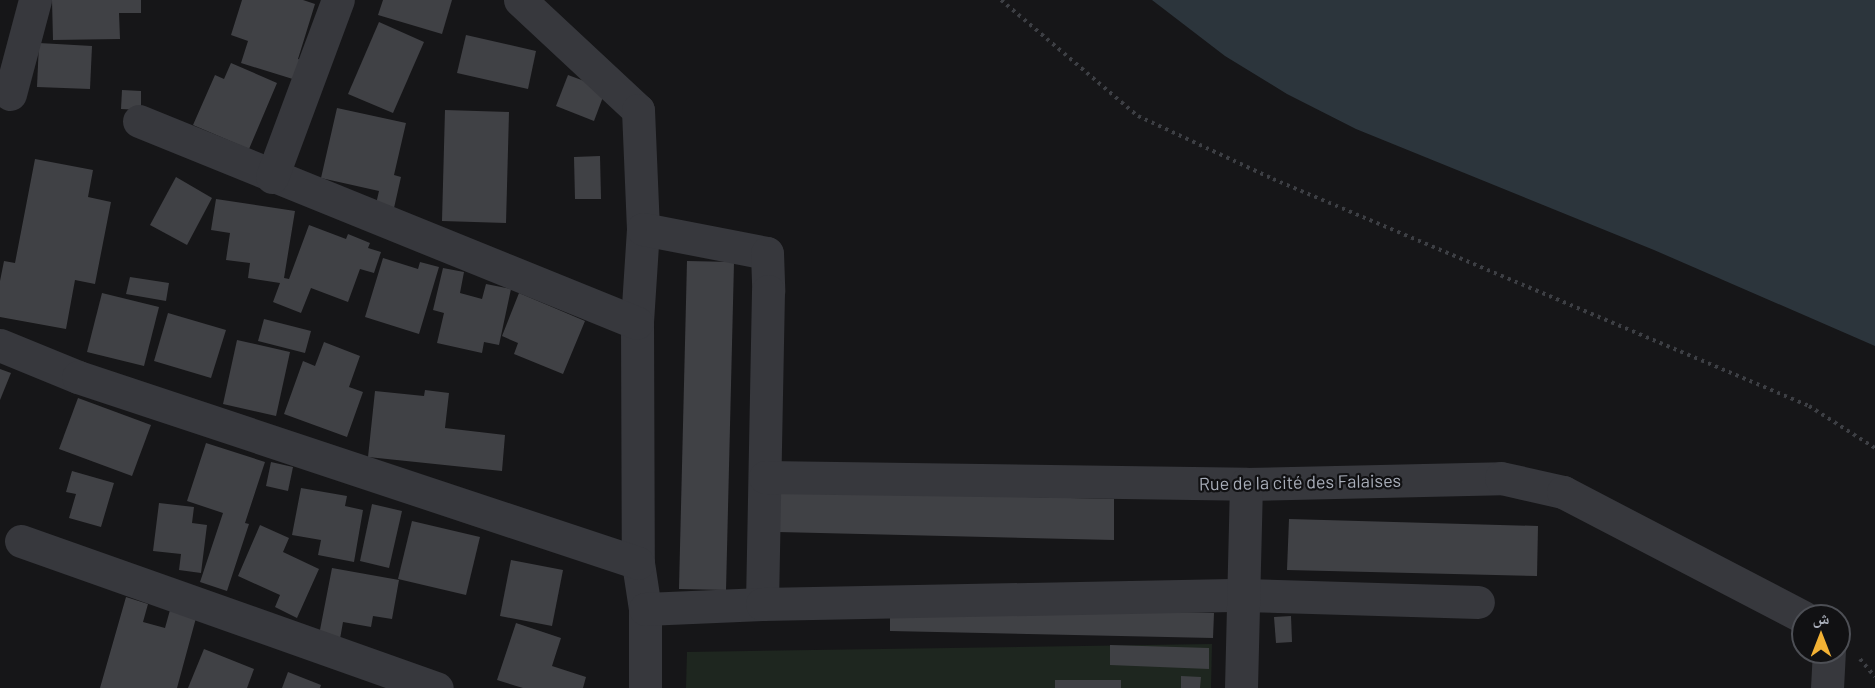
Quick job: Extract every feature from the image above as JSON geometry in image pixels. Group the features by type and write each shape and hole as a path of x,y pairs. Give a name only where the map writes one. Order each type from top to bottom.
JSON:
{"street":[{"path":"10,94 35,0"},
{"path":"272,177 338,0"},
{"path":"520,0 638,110 643,229 637,323 638,562 645,609 645,688"},
{"path":"139,121 272,177 637,323"},
{"path":"643,229 767,253 762,604"},
{"path":"0,345 78,377 638,562"},
{"name":"Rue de la cité des Falaises","path":"765,477 1246,484 1501,478 1563,492 1791,611"},
{"path":"1241,688 1246,484"},
{"path":"21,541 437,688"},
{"path":"645,609 762,604 1244,595 1478,602"},
{"path":"1827,688 1828,664"}],"path":[{"path":"1001,0 1138,116 1273,179 1809,406 1875,447"}],"shaded area":[{"path":"1152,0 1875,0 1875,346 1654,250 1356,129 1287,94 1225,56"},
{"path":"1212,644 1211,688 686,688 687,652"}],"building":[{"path":"52,0 141,0 141,13 119,13 120,39 53,40"},
{"path":"242,0 303,0 315,4 298,59 302,60 296,80 241,63 248,41 231,35"},
{"path":"383,0 452,0 442,34 378,15"},
{"path":"379,22 424,42 393,113 348,94"},
{"path":"466,35 536,51 528,89 457,73"},
{"path":"39,43 92,46 90,89 37,87"},
{"path":"231,63 277,83 249,149 193,125 215,75 224,79"},
{"path":"568,75 606,89 594,121 556,106"},
{"path":"122,90 141,91 141,110 121,109"},
{"path":"337,108 406,123 394,175 401,177 394,208 376,204 379,191 321,178"},
{"path":"445,110 509,112 506,223 442,221"},
{"path":"600,156 601,199 575,199 574,157"},
{"path":"35,159 93,170 88,197 111,202 95,284 75,280 66,329 0,317 0,281 4,261 15,263"},
{"path":"176,177 212,198 187,245 150,225"},
{"path":"216,199 295,211 284,278 289,279 309,225 346,239 348,234 370,243 368,248 381,252 374,273 360,269 348,302 311,288 301,313 273,302 280,283 248,278 250,263 226,260 230,233 211,230"},
{"path":"383,258 418,269 420,262 439,267 419,334 365,317"},
{"path":"687,261 734,262 726,590 679,589"},
{"path":"443,268 464,272 460,293 482,299 486,284 511,289 499,345 484,342 482,353 437,343 444,313 433,310"},
{"path":"130,277 169,283 166,301 126,294"},
{"path":"102,293 159,307 144,366 87,352"},
{"path":"519,293 585,321 563,374 514,354 518,343 502,336"},
{"path":"168,313 226,330 211,378 154,361"},
{"path":"264,319 311,331 305,353 258,341"},
{"path":"237,340 290,352 276,416 223,404"},
{"path":"324,342 360,356 349,387 363,392 347,437 284,414 303,361 315,366"},
{"path":"0,369 11,373 0,400"},
{"path":"425,390 449,393 445,428 505,435 502,471 368,457 375,391 424,396"},
{"path":"78,398 151,425 132,476 59,449"},
{"path":"206,443 265,462 245,523 249,524 227,591 200,582 223,513 187,501"},
{"path":"271,462 293,467 288,491 266,486"},
{"path":"72,471 114,483 101,527 69,518 76,494 66,492"},
{"path":"301,488 347,496 345,506 363,510 354,562 318,555 321,540 292,535"},
{"path":"778,491 1114,499 1114,540 778,532"},
{"path":"159,503 194,507 192,523 207,525 201,573 179,570 181,554 153,551"},
{"path":"372,504 402,511 389,568 360,561"},
{"path":"1289,519 1538,526 1537,576 1287,570"},
{"path":"412,521 480,537 466,595 398,579"},
{"path":"260,525 289,538 283,552 319,569 297,618 275,607 280,595 238,576"},
{"path":"511,560 563,570 552,626 500,616"},
{"path":"332,568 399,580 392,619 373,616 371,627 343,622 340,639 319,635"},
{"path":"126,597 148,604 143,622 165,628 170,610 196,618 177,688 100,688"},
{"path":"890,605 1214,613 1213,638 890,631"},
{"path":"1291,616 1292,642 1276,643 1274,617"},
{"path":"516,623 561,638 552,666 586,677 583,688 523,688 497,680"},
{"path":"1110,645 1209,648 1209,669 1110,665"},
{"path":"204,649 254,669 247,688 188,688"},
{"path":"288,672 321,685 320,688 282,688"},
{"path":"1181,676 1201,677 1200,688 1181,688"},
{"path":"1055,680 1121,680 1121,688 1055,688"}]}
